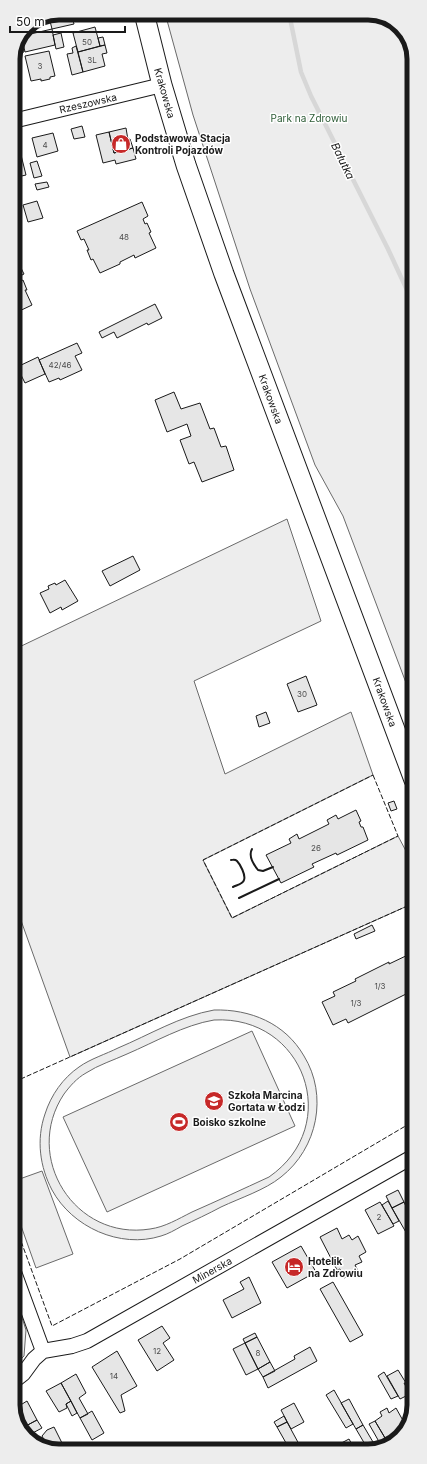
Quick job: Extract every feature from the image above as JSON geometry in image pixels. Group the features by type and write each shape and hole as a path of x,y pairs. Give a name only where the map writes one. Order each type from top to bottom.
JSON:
{"main road":[{"name":"Krakowska","path":"146,20 162,85 186,166 224,274 407,761"}],"street":[{"name":"Rzeszowska","path":"20,119 162,85"},
{"name":"Minerska","path":"43,1351 72,1346 87,1340 407,1160"},
{"path":"20,1288 43,1351 34,1359 20,1377"}],"green space":[{"name":"Park na Zdrowiu","path":"167,20 371,20 388,25 399,35 404,44 407,59 407,685 343,516 315,465 250,289 193,115"},
{"path":"287,519 321,621 194,681 225,774 351,712 373,775 203,860 232,918 398,836 407,853 407,906 70,1057 20,918 20,647"},
{"path":"214,1010 227,1010 253,1015 277,1027 296,1045 304,1056 316,1087 317,1104 311,1136 304,1151 294,1165 275,1182 169,1233 145,1239 129,1240 99,1232 84,1224 72,1215 61,1203 48,1181 42,1163 40,1143 42,1124 51,1100 58,1088 68,1076 83,1064 165,1026","holes":["214,1020 245,1023 271,1035 291,1054 303,1077 308,1103 305,1130 292,1155 269,1177 156,1228 123,1229 99,1222 79,1208 63,1190 53,1168 49,1143 53,1118 64,1094 71,1085 83,1075 96,1068 170,1034 203,1022"]},
{"name":"Boisko szkolne","path":"252,1031 295,1126 107,1212 63,1117"},
{"path":"42,1171 73,1254 36,1268 20,1223 20,1179"},
{"path":"20,1312 26,1330 24,1356 20,1360"}],"building":[{"path":"73,20 74,24 52,29 50,21"},
{"path":"95,27 100,46 78,52 73,33"},
{"path":"52,29 55,45 25,52 23,44 29,34"},
{"path":"61,33 64,47 56,49 53,35"},
{"path":"103,37 105,45 100,46 98,38"},
{"path":"105,45 107,53 102,54 105,66 83,72 78,52"},
{"path":"23,46 24,52 21,53"},
{"path":"76,46 83,72 72,75 67,54 73,53 72,48"},
{"path":"49,51 55,76 41,81 41,79 31,81 25,56"},
{"path":"82,126 85,137 74,139 71,129"},
{"name":"Podstawowa Stacja Kontroli Pojazdów","path":"126,128 128,140 130,139 133,148 114,153 109,132"},
{"path":"109,132 114,153 133,148 136,159 116,164 115,160 103,163 96,135"},
{"path":"53,133 58,151 37,157 32,138"},
{"path":"20,155 26,175 20,176"},
{"path":"37,161 42,176 34,178 30,163"},
{"path":"47,182 49,187 37,190 35,184"},
{"path":"37,201 43,218 28,222 23,205"},
{"path":"142,202 148,216 143,219 145,224 147,223 151,232 149,233 156,248 135,258 134,255 120,262 120,264 100,273 93,259 91,260 87,250 89,250 84,239 81,240 77,231"},
{"path":"20,266 24,274 20,276"},
{"path":"20,280 21,281 23,280 27,290 25,290 32,305 20,311"},
{"path":"155,304 162,318 148,325 147,323 117,338 114,332 102,338 99,332"},
{"path":"77,343 82,353 75,356 82,370 60,380 59,378 49,382 39,360"},
{"path":"38,357 45,374 25,383 20,373 20,366"},
{"path":"174,392 181,409 200,403 210,429 214,428 221,447 226,446 234,470 202,482 194,462 189,464 180,440 191,436 187,424 167,432 155,400"},
{"path":"133,556 140,570 110,586 102,571"},
{"path":"65,580 78,601 62,610 61,607 50,613 40,593 49,589 48,586 55,583 56,585"},
{"path":"306,676 317,705 298,712 287,684"},
{"path":"266,712 270,723 259,727 256,716"},
{"path":"394,801 397,809 391,811 388,803"},
{"path":"356,810 361,821 359,822 361,827 363,827 368,840 337,855 336,853 312,864 314,867 281,883 266,855 291,843 289,839 297,834 299,839 329,824 327,820 336,815 338,819"},
{"path":"372,925 375,931 356,939 354,934"},
{"path":"407,955 407,994 348,1023 346,1019 333,1025 322,1002 335,996 333,992 356,981 355,979 389,962 389,964"},
{"path":"398,1190 404,1202 392,1208 386,1196"},
{"path":"388,1201 399,1221 393,1224 382,1205"},
{"path":"380,1202 394,1226 378,1234 365,1210"},
{"path":"404,1202 407,1209 407,1234 392,1208"},
{"path":"337,1228 342,1239 349,1235 352,1240 358,1236 366,1252 359,1256 362,1262 355,1265 358,1271 344,1278 340,1269 337,1270 320,1237"},
{"name":"Hotelik na Zdrowiu","path":"301,1246 316,1272 287,1288 272,1262"},
{"path":"249,1277 261,1303 232,1318 223,1300 244,1289 240,1282"},
{"path":"333,1282 363,1335 350,1342 320,1289"},
{"path":"162,1326 170,1338 163,1343 174,1360 157,1371 138,1340"},
{"path":"255,1333 257,1337 245,1343 243,1339"},
{"path":"257,1337 270,1362 258,1369 245,1343"},
{"path":"245,1343 258,1369 246,1375 233,1349"},
{"path":"310,1347 317,1361 268,1388 263,1377 295,1359 294,1356"},
{"path":"117,1351 137,1386 121,1395 125,1411 120,1413 92,1367"},
{"path":"270,1362 275,1371 263,1377 258,1369"},
{"path":"398,1370 406,1383 404,1383 407,1388 407,1396 400,1399 387,1376"},
{"path":"384,1372 398,1396 391,1399 378,1376"},
{"path":"76,1374 86,1393 79,1398 88,1414 80,1418 61,1383"},
{"path":"61,1383 71,1401 66,1404 67,1408 59,1412 46,1391"},
{"path":"334,1390 353,1424 346,1428 326,1395"},
{"path":"349,1399 363,1425 356,1429 341,1403"},
{"path":"27,1401 37,1420 26,1426 20,1405"},
{"path":"71,1401 77,1413 72,1416 66,1404"},
{"path":"294,1403 304,1422 291,1429 281,1410"},
{"path":"387,1408 389,1413 396,1408 403,1421 397,1431 386,1440 375,1421 382,1416 380,1412"},
{"path":"92,1411 104,1433 92,1440 80,1418"},
{"path":"284,1416 287,1422 277,1427 274,1422"},
{"path":"37,1420 42,1428 32,1433 26,1426"},
{"path":"375,1421 386,1440 379,1442 369,1424"},
{"path":"287,1422 299,1444 287,1444 277,1427"},
{"path":"363,1425 373,1442 365,1444 356,1429"},
{"path":"54,1427 62,1444 45,1441 42,1436 47,1430"},
{"path":"349,1439 352,1444 339,1444"}],"waterway":[{"name":"Bałutka","path":"290,20 301,72 311,96 407,290"}],"fence":[{"path":"373,775 398,836 232,918 203,860 373,775"},
{"path":"20,1079 407,906"},
{"path":"20,1238 52,1326 180,1259 407,1125"}],"wall":[{"path":"252,849 251,857 258,870 263,871 273,867"},
{"path":"231,860 236,860 238,862 244,875 244,880 240,884 233,887"},
{"path":"239,898 279,879"}],"place":[{"name":"Podstawowa Stacja Kontroli Pojazdów","path":"121,144"},
{"name":"Szkoła Marcina Gortata w Łodzi","path":"214,1101"},
{"name":"Boisko szkolne","path":"179,1122"},
{"name":"Hotelik na Zdrowiu","path":"294,1267"}]}
